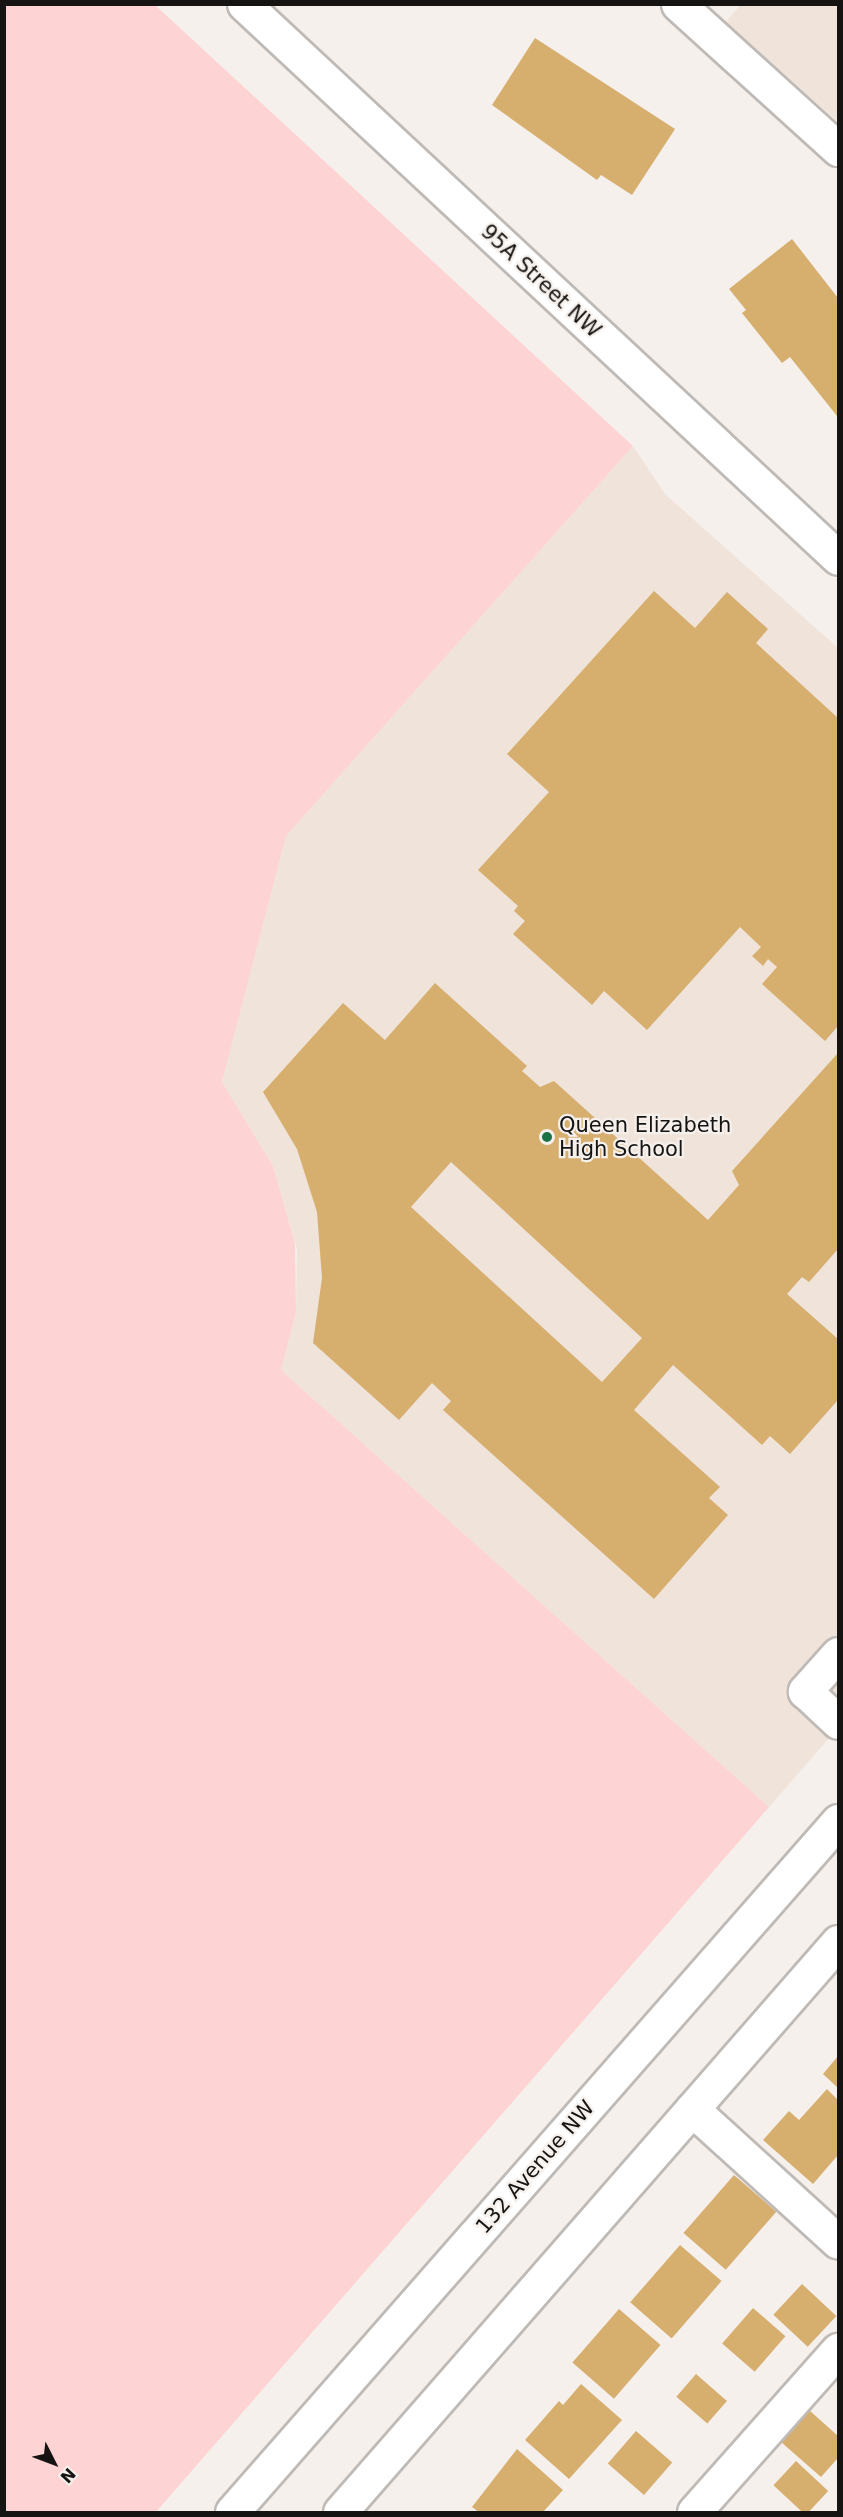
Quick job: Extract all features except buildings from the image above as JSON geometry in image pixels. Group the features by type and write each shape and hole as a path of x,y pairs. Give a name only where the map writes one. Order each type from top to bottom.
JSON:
{"street":[{"name":"95A Street NW","path":"244,4 838,558"},
{"path":"678,4 838,149"},
{"path":"838,1654 805,1691 838,1722"},
{"name":"132 Avenue NW","path":"232,2512 838,1821"},
{"path":"340,2512 838,1942"},
{"path":"692,2109 838,2242"},
{"path":"694,2512 838,2350"}],"shaded area":[{"path":"5,4 155,5 633,446 286,836 222,1082 273,1166 295,1243 296,1312 281,1370 769,1807 156,2512 5,2512"},
{"path":"741,4 838,5 838,122 726,22"},
{"name":"Queen Elizabeth High School","path":"633,446 665,494 838,648 838,1728 769,1807 281,1370 296,1312 297,1249 273,1166 222,1082 286,836"}],"place":[{"name":"Queen Elizabeth High School","path":"547,1137"}]}
